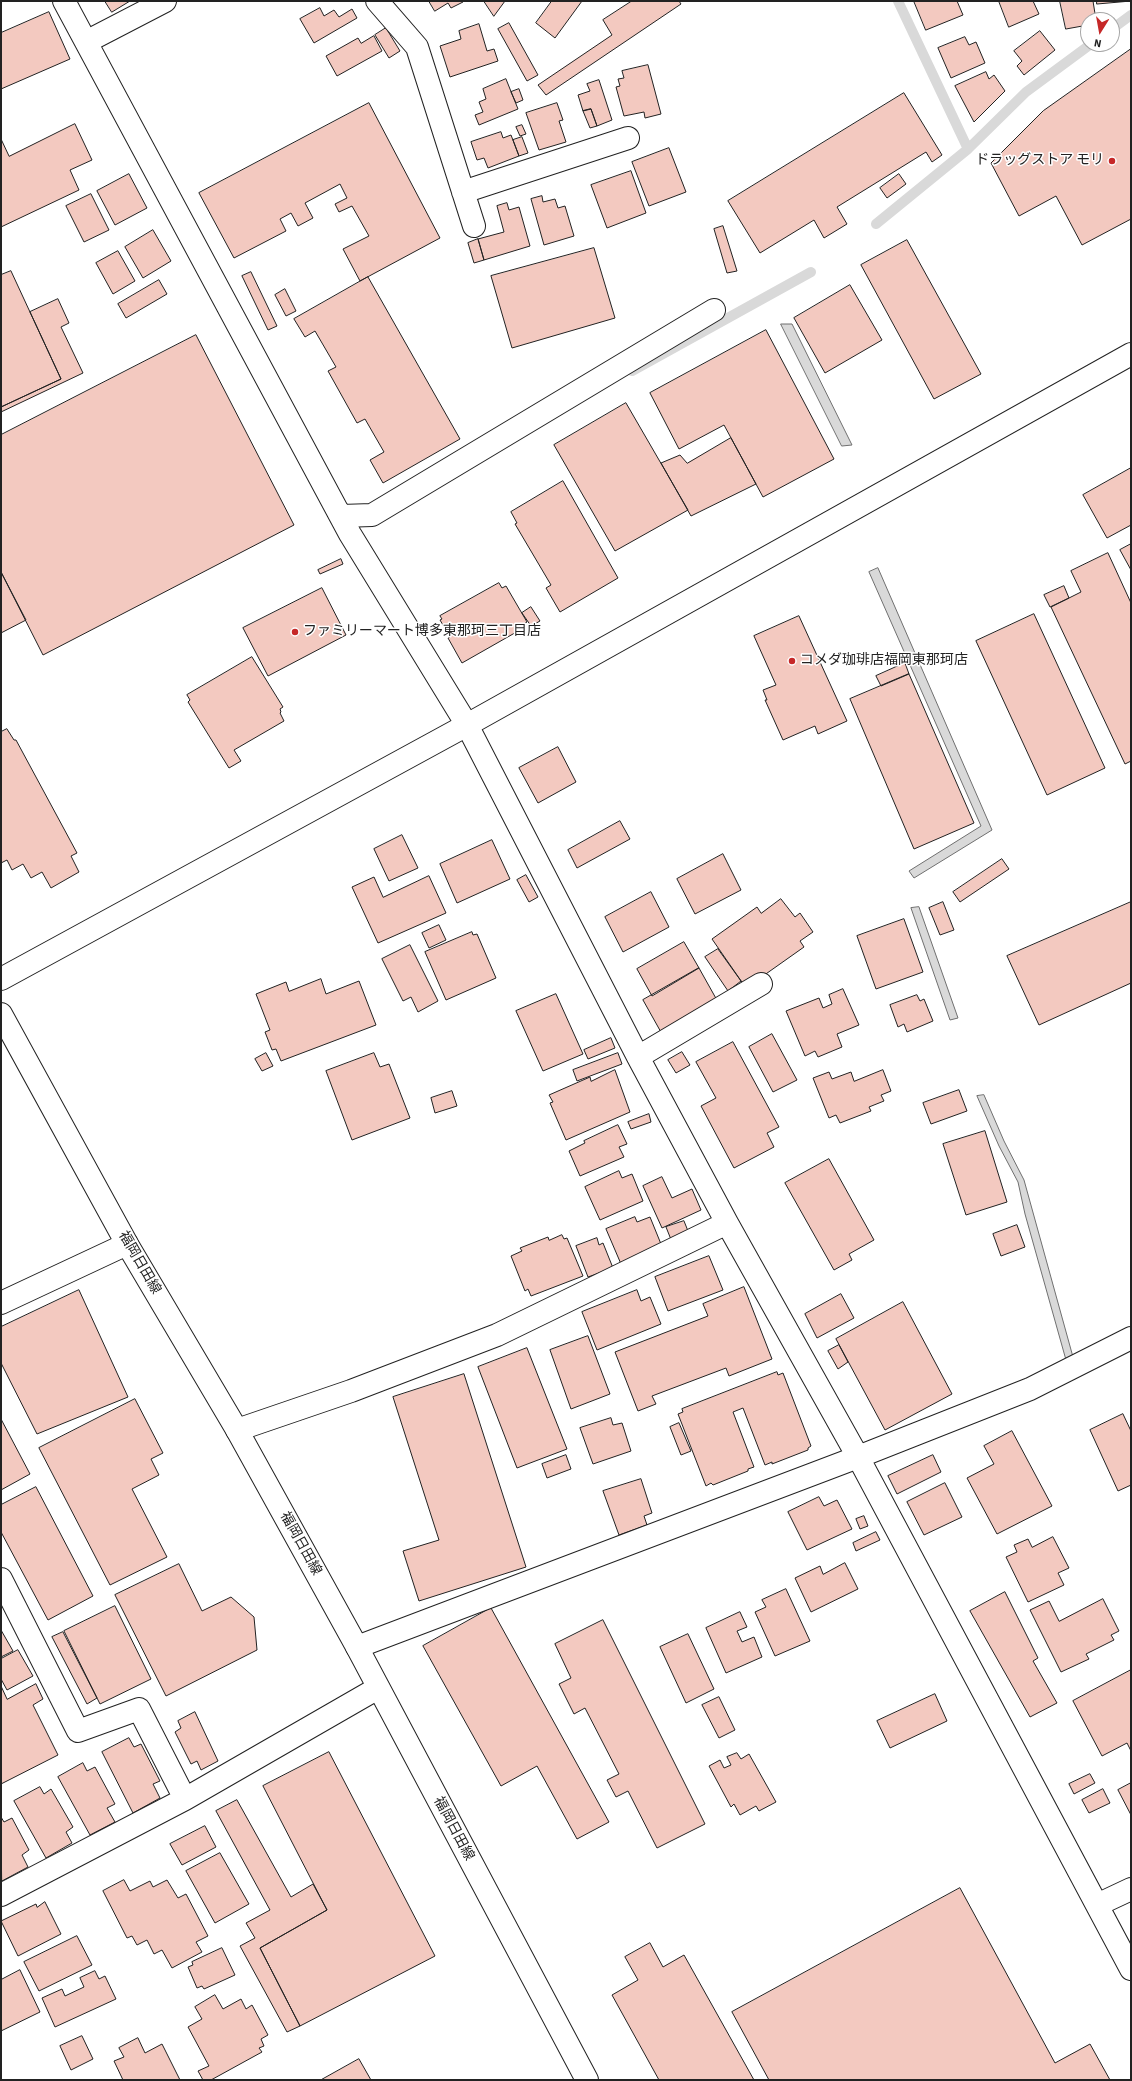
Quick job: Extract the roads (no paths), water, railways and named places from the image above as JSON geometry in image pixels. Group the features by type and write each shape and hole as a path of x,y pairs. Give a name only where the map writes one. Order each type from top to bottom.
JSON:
{"street":[{"path":"64,1 341,516 468,725 638,1057 727,1223 858,1457 1131,1969"},
{"path":"86,42 165,1"},
{"path":"377,1 417,47 474,226"},
{"path":"464,192 628,138"},
{"path":"341,516 372,515 714,310"},
{"path":"1,979 468,725 1131,354"},
{"path":"638,1057 761,984"},
{"name":"福岡日田線","path":"1,1014 127,1244 237,1430 357,1647 587,2080"},
{"path":"237,1430 351,1391 497,1335 727,1223"},
{"path":"1,1303 127,1244"},
{"path":"357,1647 858,1457 1030,1389 1131,1338"},
{"path":"1,1579 78,1731 139,1710 185,1798"},
{"path":"1,1895 185,1798 378,1688"},
{"path":"1097,1905 1131,1889"}],"waterway":[{"path":"898,1 968,149"},
{"path":"1120,23 1131,15"},
{"path":"876,224 968,149 1026,92 1080,52"},
{"path":"632,371 811,272"}],"place":[{"name":"ドラッグストア モリ","path":"1112,161"},
{"name":"ファミリーマート博多東那珂三丁目店","path":"295,632"},
{"name":"コメダ珈琲店福岡東那珂店","path":"792,661"}]}
